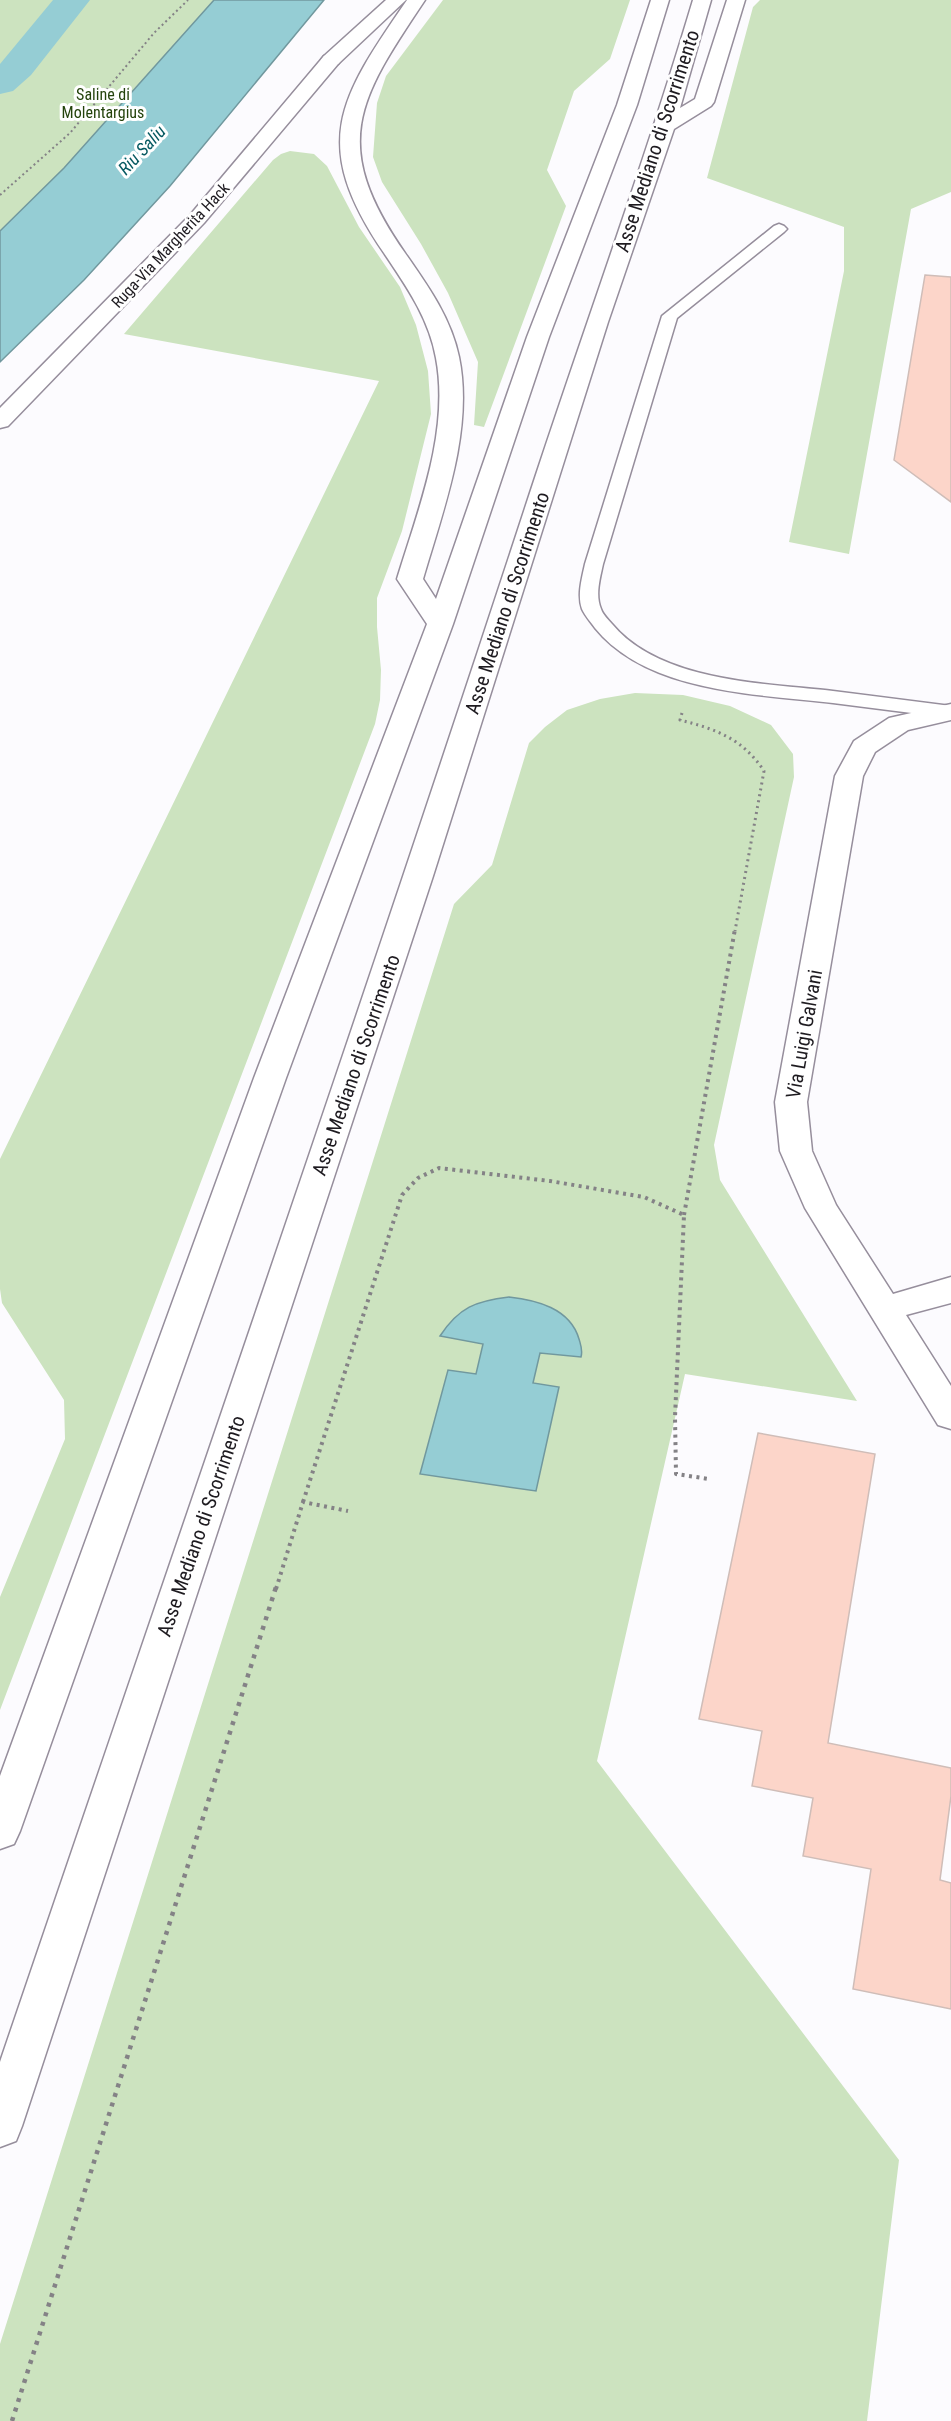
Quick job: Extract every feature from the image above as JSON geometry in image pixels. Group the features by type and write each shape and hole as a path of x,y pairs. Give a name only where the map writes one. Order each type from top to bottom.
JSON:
{"main road":[{"path":"331,60 374,0"},
{"path":"331,60 397,0"},
{"path":"417,0 373,64 361,87 354,106 350,131 351,167 361,197 377,229 420,288 435,317 450,374 450,404 442,462 410,579 440,624"},
{"name":"Asse Mediano di Scorrimento","path":"0,1832 270,1078 440,624 538,337 627,105 660,0"},
{"name":"Asse Mediano di Scorrimento","path":"0,2126 419,876 597,322 665,126 702,0"},
{"path":"665,126 704,102 736,0"},
{"name":"Ruga-Via Margherita Hack","path":"0,421 197,219 331,60"},
{"name":"Via Luigi Galvani","path":"951,712 899,724 864,747 849,776 791,1102 796,1150 821,1208 951,1415"},
{"path":"884,1309 951,1290"}],"lane":[{"path":"779,229 670,316 590,582 588,591 593,612 612,636 635,654 691,676 714,682 951,712"}],"path":[{"path":"0,195 70,133 154,33 188,0"},
{"path":"691,676 680,720 711,727 742,742 754,754 764,771 684,1215 675,1417 676,1474 709,1479"},
{"path":"12,2421 402,1195 418,1178 439,1168 550,1181 644,1197 684,1215"},
{"path":"303,1502 348,1511"}],"green space":[{"name":"Saline di Molentargius","path":"0,0 323,0 116,244 0,362"},
{"path":"443,0 630,0 610,59 574,91 547,170 566,206 484,427 474,425 478,362 448,293 421,244 382,182 373,157 377,103 386,76"},
{"path":"760,0 951,0 951,192 911,209 849,554 789,542 844,271 844,227 707,178 753,7"},
{"path":"290,151 314,154 327,166 359,227 400,287 416,325 428,371 431,414 402,531 377,598 381,670 380,700 375,724 0,1710 0,1597 65,1439 64,1400 2,1303 0,1289 0,1159 379,381 124,334 273,160"},
{"path":"635,693 683,695 730,706 771,725 793,754 794,777 714,1145 720,1180 857,1401 685,1374 597,1761 899,2160 867,2421 0,2421 0,2344 454,904 492,865 529,743 567,710 600,699"}],"water":[{"name":"Riu Saliu","path":"214,0 324,0 170,186 84,280 0,362 0,231 64,168"},
{"path":"509,1297 541,1303 560,1313 575,1328 582,1348 581,1357 540,1353 533,1383 559,1387 536,1491 420,1474 448,1370 476,1374 483,1344 440,1336 454,1318 469,1307"}],"building":[{"path":"925,275 951,277 951,502 894,460"},
{"path":"758,1433 875,1454 828,1743 951,1768 951,1796 940,1880 951,1883 951,2009 853,1989 871,1869 803,1856 813,1798 752,1786 762,1731 699,1719"}],"waterway":[{"path":"0,83 18,67 72,0"}]}
